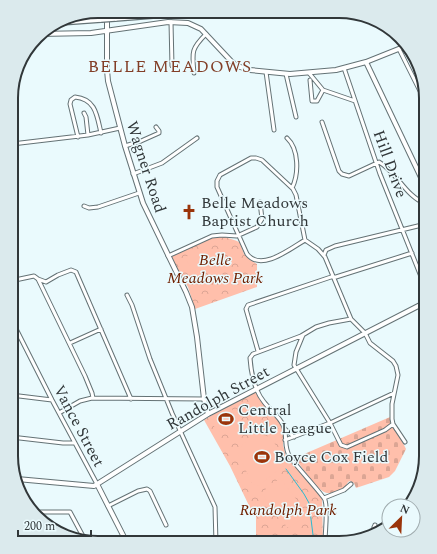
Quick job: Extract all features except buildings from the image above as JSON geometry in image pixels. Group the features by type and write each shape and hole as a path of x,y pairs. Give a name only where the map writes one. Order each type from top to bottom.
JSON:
{"highway":[{"path":"79,21 116,18"}],"street":[{"name":"Wagner Road","path":"107,18 107,74 120,128 139,193 192,307 204,399 208,414"},
{"path":"171,22 172,66"},
{"path":"51,34 82,34 171,22 192,24 206,34 231,61 238,66 247,70 286,74 309,73 344,68 366,62 400,49 418,85"},
{"path":"194,73 194,50 197,43 206,34"},
{"path":"366,62 419,172"},
{"name":"Hill Drive","path":"344,68 380,174 419,271"},
{"path":"266,72 274,130"},
{"path":"309,73 323,90 355,101"},
{"path":"286,74 296,117"},
{"path":"310,80 312,100 315,102 323,90"},
{"path":"78,137 70,104 71,100 75,97 94,108 101,133"},
{"path":"84,113 86,117 88,135"},
{"path":"322,122 339,171 342,174 349,176 376,162 380,162 415,199 419,201"},
{"path":"125,146 159,133 156,127"},
{"path":"18,143 78,137 120,128"},
{"path":"133,174 162,163 197,138"},
{"path":"287,138 294,147 296,156 294,182 292,188"},
{"path":"305,240 270,260 260,262 249,257 217,188 217,181 220,175 247,159 256,158 262,160 292,188 296,195 305,240 324,255 351,318 365,333 370,343 393,361 396,366 398,375 392,410 393,424 405,442"},
{"path":"84,206 89,208 98,207 139,193"},
{"path":"168,256 212,236 238,236 257,227 261,222 262,217 260,202"},
{"path":"324,255 326,250 335,246 419,226"},
{"path":"258,351 246,309 248,305 331,277 412,253"},
{"path":"18,279 36,276 38,279 46,282 58,275 73,270 76,272 131,399"},
{"path":"38,279 90,387 93,398"},
{"path":"127,295 166,399 215,507 216,536"},
{"name":"Randolph Street","path":"22,479 94,486 208,414 419,306"},
{"path":"294,437 285,429 279,418 263,401 257,388 250,358 251,355 258,351 303,336 316,327 351,318"},
{"path":"70,344 101,329"},
{"name":"Vance Street","path":"18,333 123,536"},
{"path":"303,336 294,363 342,446 347,447 385,430 393,424"},
{"path":"285,440 330,423 394,393"},
{"path":"18,396 52,400"},
{"path":"59,413 80,401 93,398 204,399"},
{"path":"285,429 286,449 289,456 324,498 326,536"},
{"path":"18,438 74,442"},
{"path":"324,498 344,490 351,484"},
{"path":"108,506 138,491 147,489 150,491 166,525"},
{"path":"41,512 70,512 82,534"}],"green space":[{"name":"Belle Meadows Park","path":"222,236 240,243 244,254 257,264 257,287 195,309 188,287 171,259 172,256 214,237"},
{"path":"201,252 210,254 218,261 199,277 184,258 193,253"},
{"name":"Randolph Park","path":"255,391 264,404 280,421 284,432 283,445 286,456 322,498 323,536 256,536 256,515 253,514 230,466 204,420 233,402"},
{"name":"Central Little League","path":"232,409 240,422 243,431 234,434 221,432 211,422 217,415"},
{"path":"390,417 406,449 395,471 389,477 356,488 354,483 350,481 345,488 327,493 323,492 315,484 295,458"},
{"name":"Boyce Cox Field","path":"260,434 270,437 287,463 258,486 252,484 237,451 247,440"},
{"path":"280,478 306,512 306,516 289,528 285,525 286,524 261,493"}],"waterway":[{"path":"286,469 309,503 313,536"}],"place":[{"name":"Belle Meadows Baptist Church","path":"189,212"},
{"name":"Central Little League","path":"226,419"},
{"name":"Boyce Cox Field","path":"262,457"}],"district":[{"name":"BELLE MEADOWS","path":"170,67"}]}
